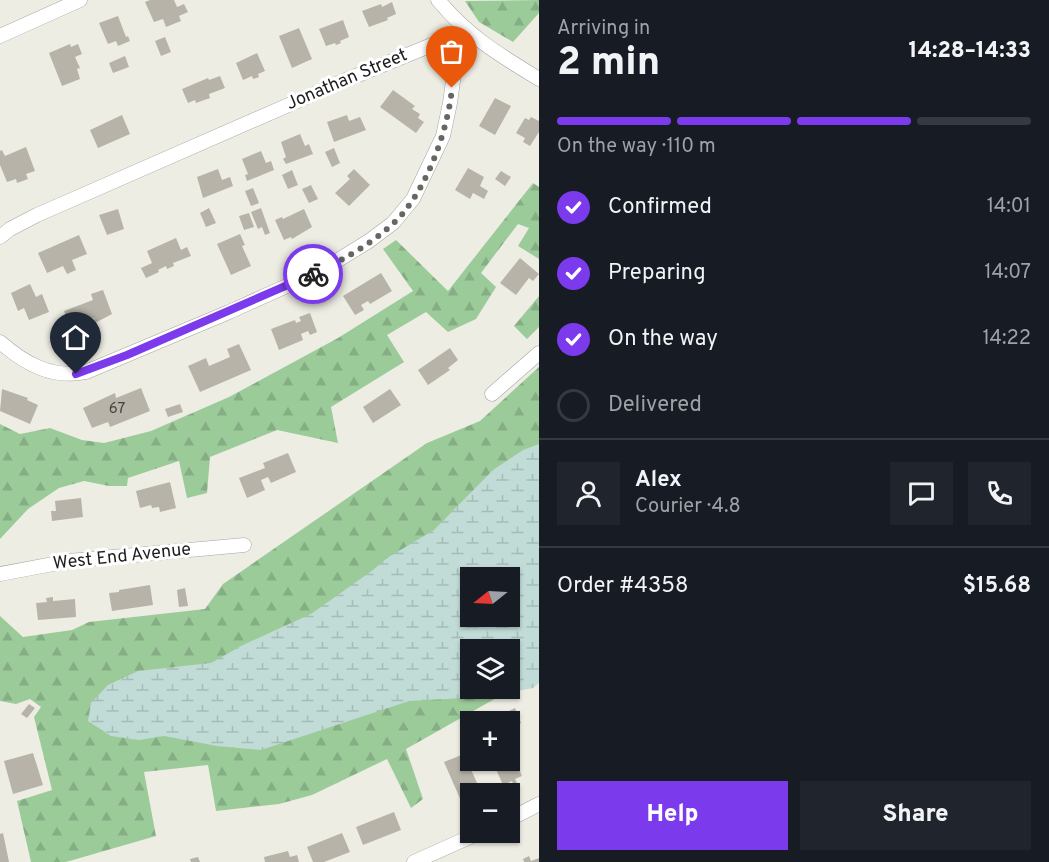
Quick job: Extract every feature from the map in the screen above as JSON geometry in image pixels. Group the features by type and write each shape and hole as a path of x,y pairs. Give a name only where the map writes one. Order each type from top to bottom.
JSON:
{"street":[{"path":"0,36 80,0"},
{"path":"438,0 466,31 491,50 539,79"},
{"path":"0,342 20,359 44,370 65,374 86,372 313,274 369,242 404,213 425,176 443,136 448,118 457,51 466,31"},
{"name":"Jonathan Street","path":"0,237 10,229 47,210 341,82 466,31"},
{"path":"492,394 539,353"},
{"name":"West End Avenue","path":"0,574 69,561 244,545"},
{"path":"520,814 539,804"},
{"path":"414,862 460,841"}],"green space":[{"path":"539,0 539,13 513,42 479,22 465,1"},
{"path":"533,183 539,187 539,259 518,246 529,228 518,224 481,273 496,287 476,319 448,332 426,312 387,335 404,362 331,407 338,443 277,430 210,457 207,493 187,498 179,461 128,478 127,486 109,486 84,481 59,488 28,509 0,539 0,424 20,434 50,428 82,440 104,443 151,431 229,397 338,338 413,291 383,249 396,240 448,291"},
{"path":"539,296 539,327 527,339 514,326"},
{"path":"539,367 539,674 520,685 520,639 460,639 460,699 495,699 473,711 460,711 460,719 406,749 423,799 411,808 387,759 312,795 279,804 216,811 208,765 144,772 156,836 66,862 31,862 17,801 52,790 34,717 41,707 30,699 16,704 0,701 0,616 23,637 72,630 89,622 205,609 223,584 427,443 480,421"},
{"path":"539,444 539,683 533,688 520,690 520,639 460,639 460,698 409,701 261,750 217,746 164,736 139,740 111,736 88,721 91,703 108,685 138,671 211,663 243,645 311,614 387,558 434,530 493,470 523,450"}],"building":[{"path":"174,0 177,7 184,4 188,12 179,16 181,21 166,27 163,19 154,22 145,2"},
{"path":"392,2 396,14 387,18 388,20 369,27 362,11 381,4 382,7"},
{"path":"118,16 126,37 128,36 130,41 118,46 116,41 108,44 99,23"},
{"path":"343,20 349,37 336,45 335,43 326,46 319,29"},
{"path":"299,28 312,59 292,68 279,36"},
{"path":"165,37 171,52 161,56 155,41"},
{"path":"70,44 71,47 78,44 82,54 75,57 80,68 77,69 80,79 62,86 49,53"},
{"path":"257,53 265,71 258,74 259,77 253,79 252,76 243,80 236,63"},
{"path":"125,56 129,67 113,73 109,63"},
{"path":"220,76 225,88 209,94 210,98 188,103 182,89 208,78 209,80"},
{"path":"393,90 415,106 412,109 420,114 418,118 424,122 416,133 380,107"},
{"path":"495,98 511,106 495,135 479,126"},
{"path":"122,115 130,134 98,148 90,130"},
{"path":"347,115 349,121 360,117 366,130 334,142 327,122"},
{"path":"531,117 539,121 539,132 530,146 523,142 525,138 516,133 525,118 529,120"},
{"path":"300,134 305,146 309,144 313,154 286,164 283,159 286,157 281,142"},
{"path":"26,147 35,171 26,174 28,179 17,183 16,179 7,182 0,165 0,151 2,150 5,156"},
{"path":"334,148 340,163 332,167 325,152"},
{"path":"261,151 266,163 271,161 274,170 247,181 245,175 248,174 242,159"},
{"path":"468,168 484,177 480,186 488,191 484,199 473,193 470,199 455,190"},
{"path":"218,169 222,180 230,177 233,186 203,198 197,177"},
{"path":"354,169 370,185 349,206 335,193 350,179 347,176"},
{"path":"292,170 298,185 288,189 282,175"},
{"path":"501,171 511,177 505,186 495,179"},
{"path":"311,185 318,199 309,203 302,189"},
{"path":"253,188 259,203 251,206 245,191"},
{"path":"209,208 216,223 206,227 200,213"},
{"path":"261,208 270,233 265,235 262,227 258,229 251,212"},
{"path":"118,209 124,229 107,235 99,215"},
{"path":"304,209 312,227 292,239 291,237 284,240 275,220 282,217 283,219"},
{"path":"249,213 254,227 244,230 239,216"},
{"path":"240,234 245,245 242,246 251,266 231,275 217,244"},
{"path":"79,235 87,254 72,260 76,270 67,274 63,266 47,273 38,253"},
{"path":"176,238 181,250 187,247 191,256 173,263 174,266 167,269 166,266 146,278 141,268 152,263 147,251"},
{"path":"520,258 539,274 533,281 529,278 516,295 500,283"},
{"path":"381,273 392,291 370,304 368,301 361,305 364,310 355,315 343,296"},
{"path":"30,284 36,297 42,294 49,312 29,320 24,308 18,311 11,293"},
{"path":"103,290 112,314 95,323 94,318 80,323 83,332 73,336 64,311 93,300 91,294"},
{"path":"310,313 317,332 310,335 308,331 301,334 303,340 279,350 271,329 295,320 296,323 301,321 299,317"},
{"path":"239,344 251,370 200,392 188,366 206,358 209,366 230,357 227,349"},
{"path":"450,348 458,360 448,368 450,370 428,385 418,370"},
{"path":"141,388 150,411 110,427 108,422 92,428 83,408 115,393 116,398"},
{"path":"2,389 28,398 27,400 38,405 30,424 0,411"},
{"path":"390,389 401,405 373,423 363,407"},
{"path":"180,404 183,412 168,417 165,409"},
{"path":"288,453 296,472 271,483 268,477 261,480 265,490 247,498 239,478 265,468 263,463"},
{"path":"170,482 176,508 160,512 159,507 152,508 151,505 140,508 136,491"},
{"path":"81,498 83,517 52,521 51,511 56,511 55,501"},
{"path":"150,585 153,605 112,611 109,593"},
{"path":"185,588 188,606 179,607 177,590"},
{"path":"53,597 53,601 75,599 76,617 38,620 36,603 47,602 46,598"},
{"path":"29,704 35,708 27,718 21,714"},
{"path":"33,753 43,785 13,794 4,761"},
{"path":"460,756 460,771 472,771 477,783 460,783 460,798 444,762"},
{"path":"497,771 520,771 522,776 515,779 517,783 512,781 502,783"},
{"path":"394,812 401,830 363,845 356,827"},
{"path":"3,833 9,862 0,862 0,834"},
{"path":"342,833 350,852 324,862 313,862 307,847"},
{"path":"288,851 290,857 297,855 299,862 265,862 264,857"},
{"path":"529,856 531,861 539,858 539,862 524,862 523,859"},
{"path":"198,857 200,862 191,862 190,859"}],"way so far":[{"path":"313,274 369,242 404,213 421,184 443,136 452,88"}],"route":[{"path":"76,374 86,372 229,312 313,274"}]}
